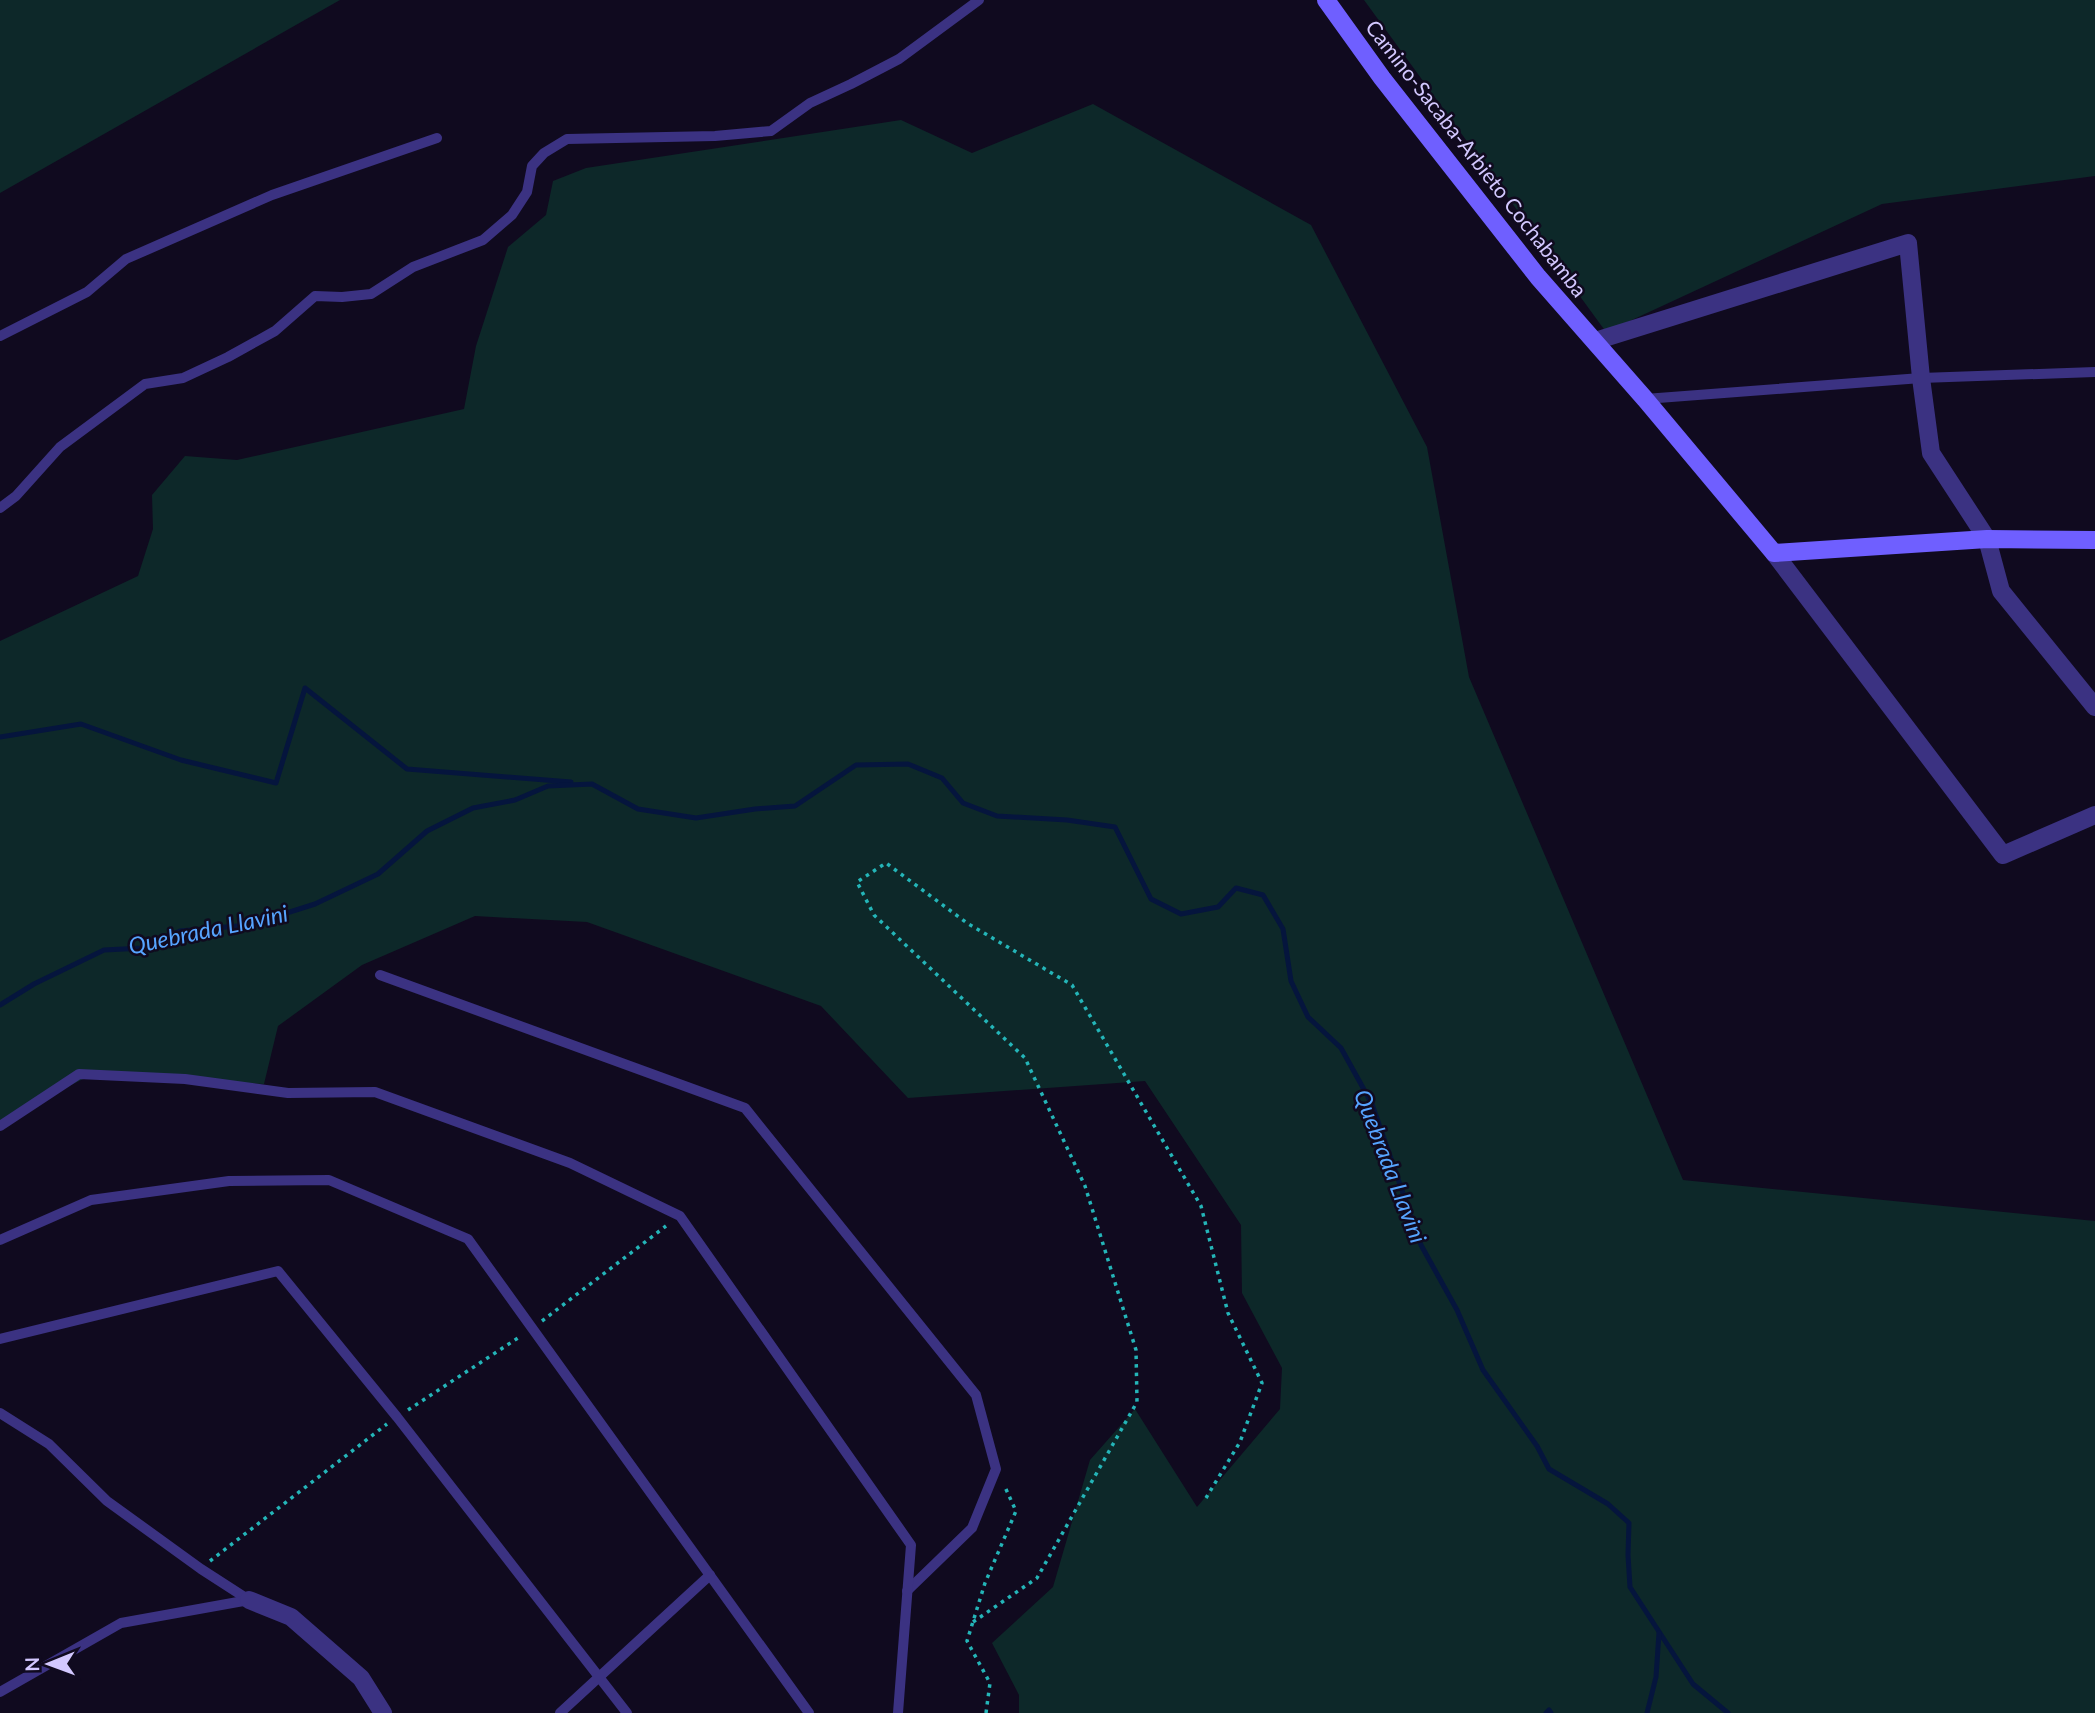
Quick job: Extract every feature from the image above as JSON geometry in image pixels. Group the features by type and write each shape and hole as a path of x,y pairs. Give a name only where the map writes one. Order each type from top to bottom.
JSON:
{"street":[{"name":"Camino-Sacaba-Arbieto Cochabamba","path":"1326,0 1382,78 1538,277 1774,553"},
{"path":"1595,341 1908,243 1931,453 1987,539 2001,591 2095,707"},
{"path":"1774,553 1987,539 2095,540"},
{"path":"1774,553 2003,855 2095,815"},
{"path":"249,1600 291,1617 361,1678 383,1713"}],"lane":[{"path":"0,508 16,496 60,447 145,384 183,378 228,357 275,331 315,296 371,294 414,267 483,240 512,215 527,192 532,166 544,153 567,139 715,136 771,131 810,103 899,59 979,0"},
{"path":"0,336 87,292 126,260 138,254 272,195 437,138"},
{"path":"1645,399 1921,378 2095,372"},
{"path":"380,975 745,1108 976,1395 996,1469 972,1528 907,1591"},
{"path":"0,1126 79,1074 185,1079 288,1093 375,1091 570,1163 680,1216 911,1545 898,1713"},
{"path":"0,1240 91,1200 229,1181 328,1180 468,1239 809,1713"},
{"path":"0,1339 278,1271 397,1417 627,1713"},
{"path":"0,1413 49,1444 107,1501 249,1600"},
{"path":"560,1713 710,1575"},
{"path":"0,1692 121,1623 249,1600"}],"path":[{"path":"973,1622 1037,1578 1137,1402 1136,1350 1084,1186 1024,1058 874,915 857,882 886,863 967,923 1072,985 1201,1206 1228,1313 1262,1384 1240,1442 1206,1498"},
{"path":"201,1569 397,1417 533,1328 680,1216"},
{"path":"986,1713 990,1683 967,1641 985,1583 1016,1511 996,1469"}],"green space":[{"path":"0,0 340,0 0,193"},
{"path":"1364,0 2095,0 2095,176 1882,204 1606,332"},
{"path":"1093,104 1311,225 1427,447 1469,677 1683,1180 2095,1221 2095,1713 1019,1713 1019,1695 992,1643 1053,1587 1090,1460 1135,1409 1197,1507 1280,1409 1282,1368 1242,1293 1241,1225 1145,1081 908,1098 821,1006 587,922 475,916 362,965 278,1026 264,1084 93,1074 0,1121 0,641 138,576 153,529 152,495 185,456 237,460 464,409 476,346 508,247 546,215 553,181 586,168 901,120 972,153"}],"waterway":[{"path":"0,737 81,724 181,760 276,783 305,688 407,769 571,782"},
{"name":"Quebrada Llavini","path":"0,1005 34,984 104,950 144,948 180,931 249,925 315,904 378,874 427,831 473,808 515,800 548,786 592,784 638,809 696,818 795,806 856,765 908,764 942,778 963,803 997,816 1067,820 1115,827 1151,899 1181,914 1218,907 1236,888 1263,895 1283,929 1291,981 1308,1017 1341,1048 1372,1104 1421,1245 1457,1310 1483,1370 1537,1446 1549,1469 1608,1504 1629,1523 1630,1587 1693,1684 1728,1713"},
{"path":"1647,1713 1656,1677 1659,1633"},
{"path":"1546,1713 1549,1710 1551,1713"}]}
